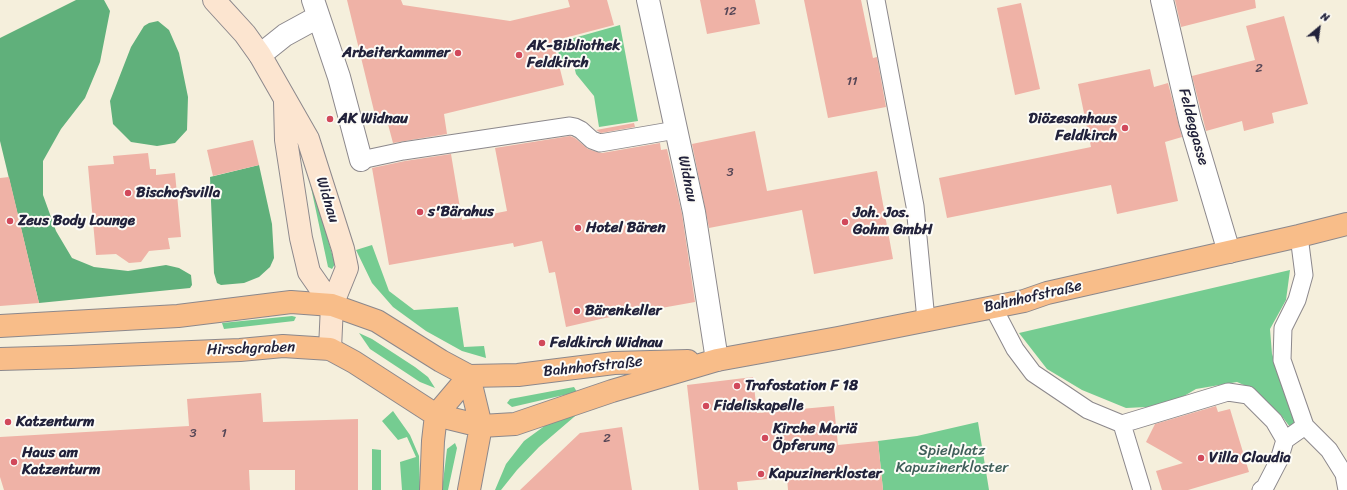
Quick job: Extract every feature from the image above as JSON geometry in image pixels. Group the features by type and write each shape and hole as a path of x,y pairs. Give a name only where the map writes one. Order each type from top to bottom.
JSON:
{"main road":[{"name":"Widnau","path":"214,0 245,34 260,55 308,139 343,249 347,268 332,305 330,349"},
{"name":"Widnau","path":"285,97 286,140 301,238 309,272 332,305"},
{"name":"Bahnhofstraße","path":"481,426 514,424 612,391 717,360 838,338 1024,301 1047,293 1347,224"},
{"path":"0,326 178,316 292,302 332,305 377,321 441,361 469,376 481,426 470,490"},
{"name":"Hirschgraben","path":"0,359 240,350 283,346 330,349 354,362 436,415 481,426"},
{"name":"Bahnhofstraße","path":"469,376 518,375 614,363 717,360"},
{"path":"431,490 433,441 436,415 469,376"}],"street":[{"name":"Widnau","path":"648,0 694,212 717,360"},
{"name":"Feldeggasse","path":"1162,0 1190,121 1229,252"},
{"path":"260,55 316,8 339,77 361,160"}],"lane":[{"path":"876,0 915,206 926,320"},
{"path":"361,160 403,151 570,126 576,127 592,140 600,143 676,130"},
{"path":"1299,236 1304,275 1297,300 1282,328 1282,360 1305,426 1329,450 1344,474 1347,490"},
{"path":"992,307 1015,349 1033,373 1088,410 1122,424 1228,392 1248,395 1274,420 1285,440"},
{"path":"1122,424 1142,490"},
{"path":"1261,490 1265,487 1279,460 1285,440 1305,426"}],"green space":[{"path":"76,0 104,0 110,11 100,62 85,98 61,129 43,161 43,195 56,231 72,258 94,267 128,271 166,265 179,268 191,275 192,285 190,288 39,303 0,141 0,38"},
{"path":"158,21 169,30 179,53 188,97 187,130 175,143 157,146 131,142 113,124 110,101 131,47 144,26"},
{"path":"620,25 638,121 599,127 594,96 576,74 573,62 561,63 556,43"},
{"path":"306,164 335,264 332,269 328,267"},
{"path":"259,165 272,224 274,258 270,267 259,277 244,283 221,285 217,283 214,273 210,177"},
{"path":"372,245 389,291 414,310 458,307 464,347 484,346 486,358 462,351 426,331 393,307 372,283 356,250"},
{"path":"1290,270 1286,300 1270,329 1272,354 1296,418 1295,425 1290,427 1281,415 1253,389 1237,382 1196,389 1167,406 1126,408 1082,390 1047,369 1019,333"},
{"path":"292,316 296,317 294,321 224,329 222,323"},
{"path":"359,333 372,339 415,367 428,377 435,388 420,382 370,349"},
{"path":"574,387 577,392 512,407 507,403 510,399"},
{"path":"393,411 410,435 419,456 420,490 402,490 400,462 416,457 407,437 398,440 382,421"},
{"path":"581,411 539,447 517,470 501,490 495,490 506,464 524,441 550,422"},
{"name":"Spielplatz Kapuzinerkloster","path":"978,422 989,490 883,490 878,441 917,436"},
{"path":"455,443 457,448 448,490 442,490 447,449"},
{"path":"372,449 381,450 381,490 372,490"}],"building":[{"name":"Arbeiterkammer","path":"347,0 401,0 403,5 510,21 570,7 568,0 607,0 614,25 553,41 564,85 444,114 447,134 393,143 385,113 375,115"},
{"path":"700,0 755,0 760,24 707,34"},
{"path":"804,0 861,0 873,58 877,57 886,107 828,118"},
{"path":"1175,0 1255,0 1256,8 1181,27"},
{"path":"1021,3 1040,89 1015,95 997,8"},
{"path":"1284,16 1308,104 1272,113 1274,123 1244,131 1242,121 1206,131 1192,76 1255,60 1246,26"},
{"name":"Diözesanhaus Feldkirch","path":"1150,69 1154,87 1168,83 1182,137 1165,142 1178,201 1117,214 1111,185 947,218 939,178 1091,147 1078,84"},
{"path":"634,123 635,127 601,133 596,130"},
{"path":"755,131 767,191 877,171 893,259 814,274 802,210 709,228 692,144"},
{"name":"Hotel Bären","path":"570,136 575,138 588,149 602,153 660,143 661,150 667,149 682,214 695,302 605,318 566,327 555,272 549,273 542,241 514,247 513,243 389,265 372,168 451,154 462,220 507,211 495,148"},
{"path":"253,140 259,165 213,176 207,150"},
{"name":"Bischofsvilla","path":"148,153 150,169 156,169 156,175 175,173 181,237 168,238 170,249 149,251 141,262 129,263 116,254 96,255 88,166 114,164 113,156"},
{"path":"9,177 39,303 0,306 0,178"},
{"path":"753,377 757,413 834,406 838,445 878,441 883,490 788,490 787,477 737,482 738,490 699,490 687,385"},
{"path":"261,393 263,422 358,419 358,490 295,490 295,470 249,470 250,490 4,490 0,477 0,437 189,426 187,399"},
{"name":"Villa Claudia","path":"1216,406 1218,412 1230,409 1249,472 1188,490 1162,490 1156,471 1183,463 1146,442 1155,424"},
{"path":"622,427 632,490 520,490 580,433"}],"place":[{"name":"Arbeiterkammer","path":"458,53"},
{"name":"AK-Bibliothek Feldkirch","path":"519,55"},
{"name":"AK Widnau","path":"330,119"},
{"name":"Diözesanhaus Feldkirch","path":"1125,128"},
{"name":"Bischofsvilla","path":"128,193"},
{"name":"s'Bärahus","path":"420,212"},
{"name":"Zeus Body Lounge","path":"10,221"},
{"name":"Joh. Jos. Gohm GmbH","path":"845,222"},
{"name":"Hotel Bären","path":"578,228"},
{"name":"Bärenkeller","path":"577,311"},
{"name":"Feldkirch Widnau","path":"542,343"},
{"name":"Trafostation F 18","path":"737,386"},
{"name":"Fideliskapelle","path":"706,406"},
{"name":"Katzenturm","path":"8,422"},
{"name":"Kirche Mariä Öpferung","path":"765,438"},
{"name":"Villa Claudia","path":"1201,458"},
{"name":"Haus am Katzenturm","path":"14,462"},
{"name":"Kapuzinerkloster","path":"761,474"}]}
